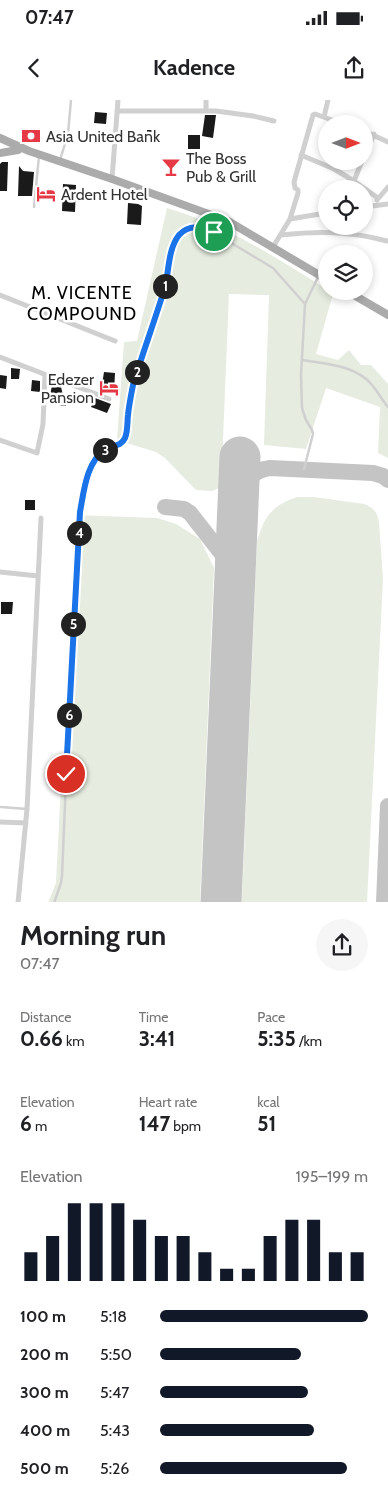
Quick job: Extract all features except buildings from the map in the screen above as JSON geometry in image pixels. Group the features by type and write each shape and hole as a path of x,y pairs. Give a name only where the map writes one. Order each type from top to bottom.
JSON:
{"main road":[{"path":"0,132 11,143"},
{"path":"0,138 28,151"},
{"path":"0,144 39,154 220,218 318,273"},
{"path":"0,153 18,150"},
{"path":"362,300 388,315"}],"street":[{"path":"112,179 118,100"},
{"path":"206,100 206,110"},
{"path":"324,115 328,100"},
{"path":"117,111 187,112 206,110 243,114 274,121"},
{"path":"273,247 290,219 298,192 294,182 301,155 313,115 318,115"},
{"path":"374,134 388,142"},
{"path":"301,155 352,180"},
{"path":"373,205 388,188"},
{"path":"373,194 378,198"},
{"path":"373,205 388,204"},
{"path":"290,219 318,214"},
{"path":"281,235 308,232 340,232 387,240"},
{"path":"0,295 115,341"},
{"path":"0,357 109,400"},
{"path":"0,440 37,453 43,424 46,375"},
{"path":"18,902 27,809 41,518"},
{"path":"0,572 38,576"},
{"path":"0,822 26,824"}],"lane":[{"path":"60,162 68,134 71,100"},
{"path":"34,207 39,154"},
{"path":"54,902 62,876 80,512 85,484 98,455 108,448 120,444 124,439 133,385 165,286 175,242 181,234 192,228 201,227 208,229 273,268 305,304"},
{"path":"304,469 313,434 302,408 300,392 305,304 318,284"},
{"path":"302,360 343,367 360,375 372,385 388,407"},
{"path":"1,807 27,809"}],"shaded area":[{"path":"167,208 220,228 282,261 318,284 318,300 331,300 316,354 338,360 349,350 361,365 371,365 388,384 388,458 378,453 380,407 326,388 306,449 264,445 269,295 229,294 221,487 212,491 196,490 165,458 156,452 117,440 124,342 137,341"},
{"path":"297,497 314,497 364,504 374,511 379,522 383,579 367,902 242,902 257,542 266,519 270,514 281,504"},
{"path":"75,515 157,518 176,524 200,539 214,568 200,902 48,902 56,883"}],"taxiway":[{"path":"238,501 249,479 263,469 270,468 373,473 383,476 388,480"},
{"path":"165,507 184,509 190,513 226,559 235,578"},
{"path":"384,902 388,806"}],"runway":[{"path":"221,902 240,457"}],"place":[{"name":"Asia United Bank","path":"31,136"},
{"name":"The Boss Pub & Grill","path":"171,167"},
{"name":"Ardent Hotel","path":"46,194"},
{"name":"Edezer Pansion","path":"109,388"}],"district":[{"name":"M. VICENTE COMPOUND","path":"82,303"}],"route":[{"path":"66,774 80,512 85,484 93,462 98,455 108,448 120,444 124,439 133,385 165,286 175,242 184,231 192,228 205,227 214,232"}]}
